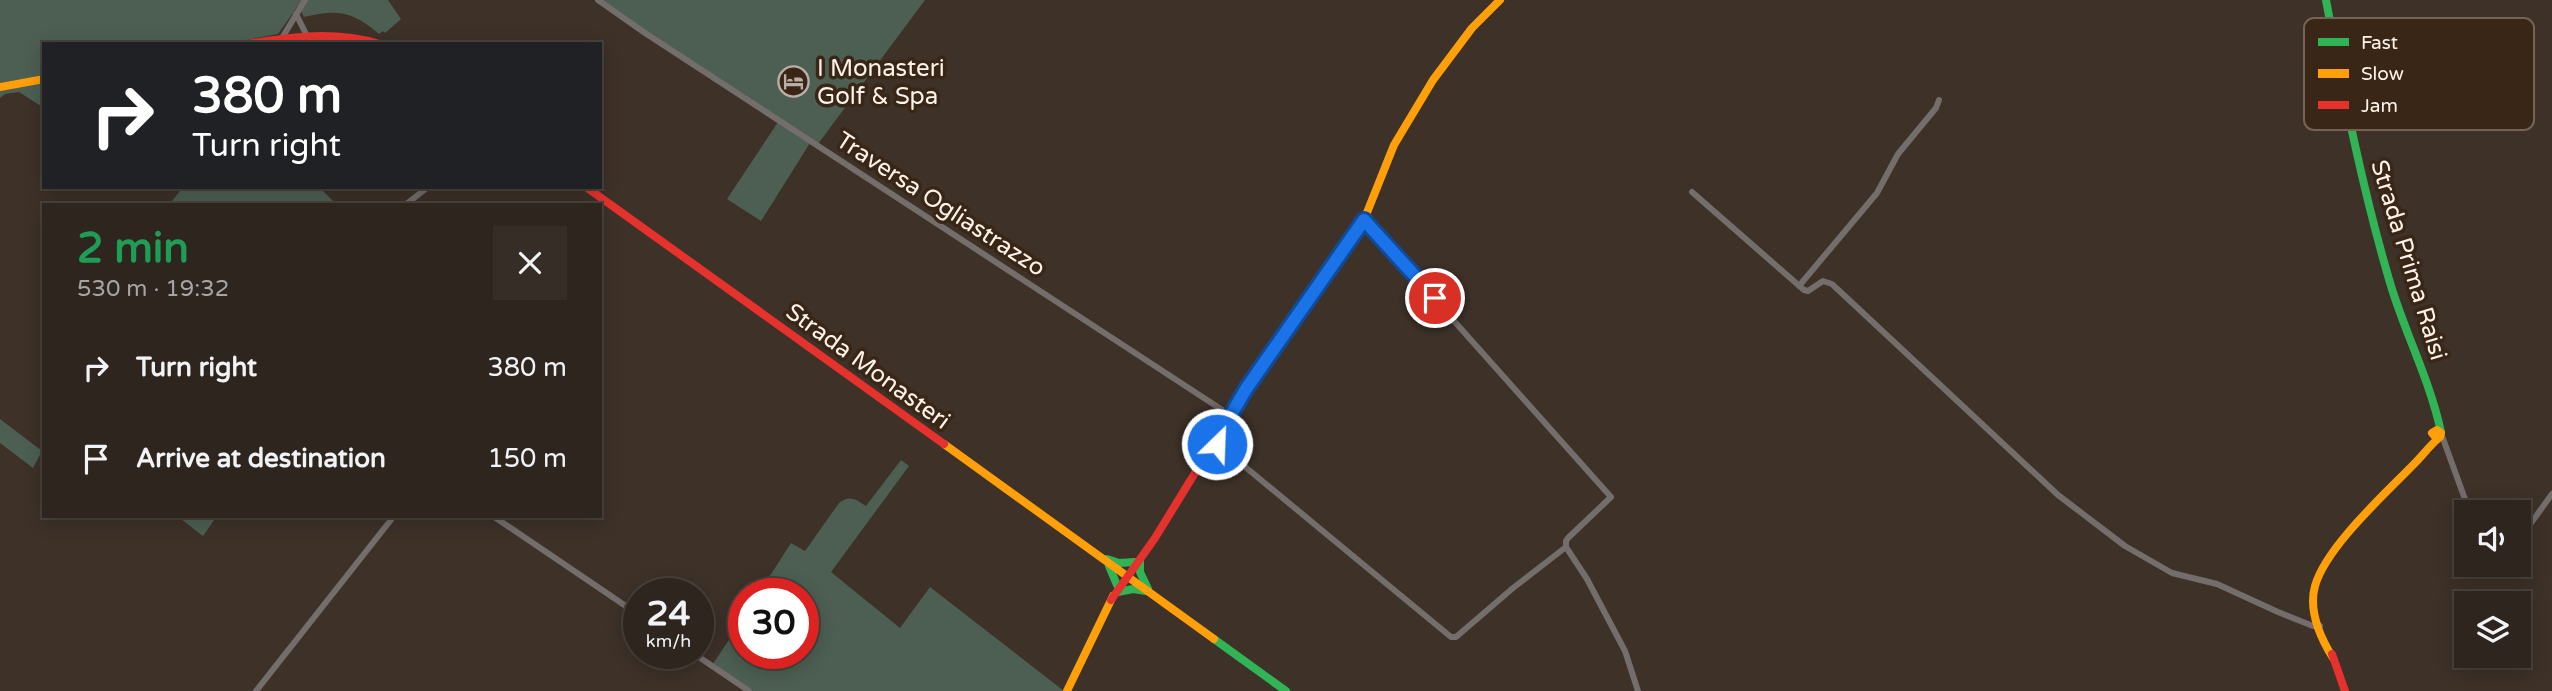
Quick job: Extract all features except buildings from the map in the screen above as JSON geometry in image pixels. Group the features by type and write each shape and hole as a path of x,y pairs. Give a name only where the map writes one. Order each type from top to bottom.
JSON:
{"main road":[{"path":"1067,691 1117,589 1145,551 1230,415 1364,220 1384,165 1402,128 1433,80 1472,28 1500,0"},
{"name":"Strada Prima Raisi","path":"2326,0 2329,18"},
{"path":"259,42 306,34 342,34 372,42"},
{"path":"0,87 42,79"},
{"name":"Strada Prima Raisi","path":"2351,130 2392,288 2434,406 2438,436"},
{"name":"Strada Monasteri","path":"589,189 1286,691"},
{"path":"2345,691 2314,607 2314,590 2320,572 2438,436"},
{"path":"1099,557 1119,563 1137,561"},
{"path":"1099,557 1113,572 1117,589"},
{"path":"1137,561 1149,592"},
{"path":"1117,589 1149,592"}],"street":[{"path":"282,38 305,0"},
{"name":"Traversa Ogliastrazzo","path":"598,0 938,226 1230,415"},
{"path":"296,14 306,34"},
{"path":"1799,286 1877,192 1895,158 1936,108 1939,100"},
{"path":"408,203 425,189"},
{"path":"1692,192 1799,286 1808,291 1823,281 1832,284 2058,495 2125,546 2172,573 2217,584 2278,612 2320,626"},
{"path":"1364,220 1611,497 1568,538 1566,547 1587,579 1625,651 1638,691"},
{"path":"2438,436 2465,500"},
{"path":"1215,442 1451,637 1456,637 1566,547"},
{"path":"2531,523 2552,494"},
{"path":"256,691 392,518"},
{"path":"496,518 623,604"},
{"path":"714,667 749,691"}],"green space":[{"path":"0,0 302,0 278,34 236,42 42,42 42,75 0,83"},
{"path":"308,0 388,0 401,19 385,33 383,31 379,34 361,21 344,14 326,13 304,17 301,11"},
{"name":"I Monasteri Golf & Spa","path":"601,0 925,0 818,144"},
{"path":"330,36 360,42 283,42"},
{"path":"42,82 42,107 19,92 5,94 0,98 0,90"},
{"path":"778,122 810,143 761,221 727,199"},
{"path":"181,189 321,189 335,203 171,203"},
{"path":"0,419 42,451 33,468 0,443"},
{"path":"901,460 909,466 831,572 900,628 930,587 1064,691 753,691 714,665 728,641 728,669 819,669 819,578 769,578 791,543 805,551 839,503 852,499 866,506"},
{"path":"180,518 216,518 203,536"}],"traffic: fast":[{"path":"2326,0 2330,18"},
{"path":"2352,130 2381,251 2397,304 2431,395 2441,432"},
{"path":"1107,559 1119,563 1135,562"},
{"path":"1140,562 1140,572 1148,589"},
{"path":"1109,566 1117,585"},
{"path":"1118,592 1133,589 1146,591"},
{"path":"1214,639 1286,691"}],"traffic: slow":[{"path":"1241,398 1364,220 1394,145 1433,80 1472,28 1500,0"},
{"path":"0,87 42,79"},
{"path":"2333,658 2314,614 2313,595 2321,571 2358,522 2440,437 2441,433 2437,430 2432,433 2437,439"},
{"path":"944,444 1214,639"},
{"path":"1067,691 1113,596"}],"traffic: jam":[{"path":"262,42 314,36 347,37 372,42"},
{"path":"589,189 944,444"},
{"path":"1111,600 1155,538 1241,398"},
{"path":"2332,654 2345,691"}],"place":[{"name":"I Monasteri Golf & Spa","path":"794,82"}],"route":[{"path":"1217,444 1215,442 1246,389 1364,220 1435,298"}]}
